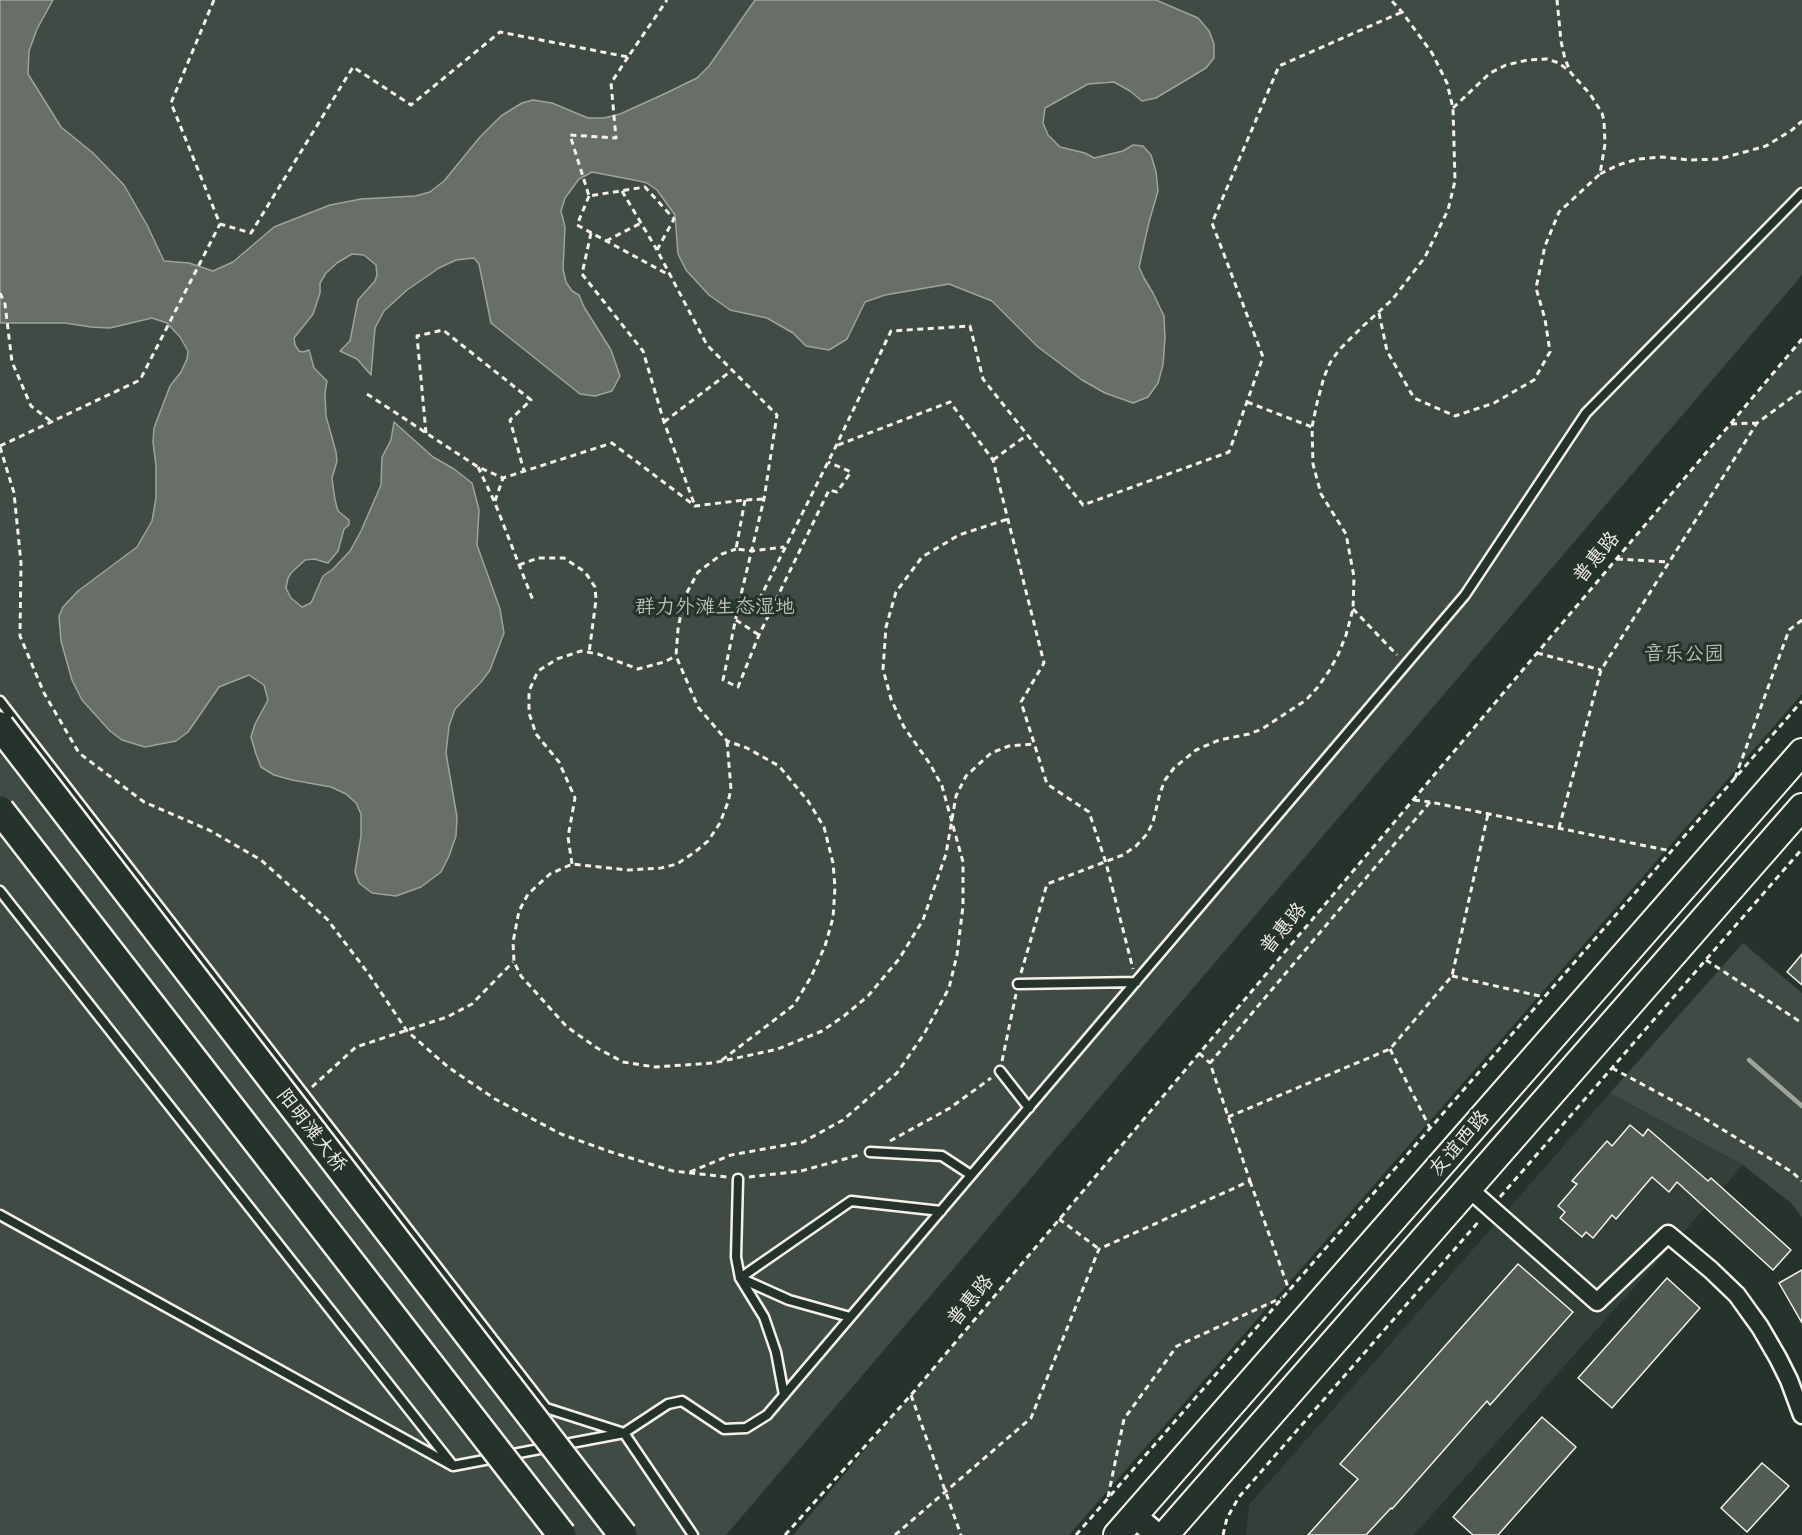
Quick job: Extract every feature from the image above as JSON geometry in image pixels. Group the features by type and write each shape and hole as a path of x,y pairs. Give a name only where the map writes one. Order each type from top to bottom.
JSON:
{"highway":[{"name":"阳明滩大桥","path":"0,726 623,1535"},
{"path":"0,810 562,1535"}],"main road":[{"name":"友谊西路","path":"1123,1530 1802,752"},
{"name":"友谊西路","path":"1165,1535 1802,807"},
{"path":"1123,1530 1157,1535"}],"street":[{"path":"1468,1188 1597,1302 1668,1233 1717,1275 1748,1309 1778,1358 1802,1415"}],"lane":[{"path":"0,1215 453,1466 624,1432 668,1404 682,1401 724,1430 746,1428 767,1415 1465,595 1587,413 1802,193"},
{"path":"0,700 546,1408 624,1432 693,1535"},
{"path":"0,891 453,1466"},
{"path":"1018,984 1136,982"},
{"path":"1000,1071 1029,1108"},
{"path":"870,1152 942,1156 971,1175"},
{"path":"738,1179 736,1257 740,1278 764,1317 776,1352 783,1395"},
{"path":"740,1278 851,1201 940,1211"},
{"path":"740,1278 789,1300 850,1317"}],"path":[{"path":"214,0 171,103 220,224 140,380 0,446 14,494 21,563 20,636 44,693 79,753 144,802 209,830 261,860 327,919 407,1031 448,1067 495,1099 561,1134 673,1171 738,1179 801,1172 870,1152 950,1108 1000,1071 1018,984 1047,884 1106,863 1130,851 1147,834 1153,822 1165,780 1174,768 1196,750 1208,744 1262,729 1306,700 1318,687 1338,655 1351,621 1354,577 1346,534 1321,494 1316,477 1312,427 1324,377 1339,350 1405,285 1425,257 1448,210 1455,181 1453,108 1447,83 1432,53 1391,0"},
{"path":"667,0 611,83 616,138 570,135 589,196 577,225 670,276"},
{"path":"1557,0 1562,50 1571,73"},
{"path":"739,603 755,608 891,331 970,326 983,379 1083,505 1229,452 1263,357 1212,223 1279,66 1402,12"},
{"path":"220,224 251,233 353,67 411,105 500,32 628,57"},
{"path":"1453,108 1490,74 1506,65 1547,59 1559,63 1571,73 1594,100 1604,121 1605,144 1600,174"},
{"path":"1379,313 1387,351 1414,398 1455,416 1494,403 1534,380 1550,352 1545,320 1536,288 1545,246 1558,212 1600,174 1618,165 1638,159 1662,157 1719,159 1766,146 1802,121"},
{"path":"589,196 645,187 674,219 657,250"},
{"path":"622,191 657,250 707,345 777,415 764,499 723,680 738,687 759,635 829,490 837,492 850,472 828,462"},
{"path":"606,241 641,223"},
{"path":"591,233 582,274 643,351 664,422 695,506"},
{"path":"0,293 5,304 12,362 31,406 52,422"},
{"path":"426,433 417,336 443,330 531,400 510,420 524,471"},
{"name":"普惠路","path":"785,1535 911,1395 1802,339"},
{"path":"664,422 732,371"},
{"path":"1559,828 1601,670 1757,423 1802,390"},
{"path":"367,394 478,467 503,478 612,443 695,506 764,499"},
{"path":"1246,401 1312,427"},
{"path":"836,446 950,402 993,460 1044,663 1021,702 1047,784 1089,812 1106,863 1136,982"},
{"path":"1730,424 1757,423"},
{"path":"993,460 1027,435"},
{"path":"478,467 495,503 534,603"},
{"path":"495,503 503,478"},
{"path":"736,549 745,500"},
{"path":"689,1173 731,1155 803,1142 843,1120 897,1073 924,1034 949,988 957,954 963,906 963,862 942,786 930,764 904,727 891,699 883,669 886,627 896,592 922,557 959,536 1008,519"},
{"path":"720,1061 794,1005 811,977 825,946 833,918 835,887 833,864 824,827 794,782 779,766 747,748 727,741 698,707 676,656 678,629 684,598 698,572 722,555 736,549 752,551 784,547"},
{"path":"519,565 538,558 564,558 585,572 595,587 596,594 589,653"},
{"path":"1616,559 1669,562"},
{"path":"1353,609 1406,665"},
{"path":"736,620 759,635"},
{"path":"1734,779 1789,630 1802,620"},
{"path":"572,864 568,837 575,798 559,762 537,734 529,713 529,692 538,670 557,659 581,651 638,669 676,656"},
{"path":"1537,653 1601,670"},
{"path":"1076,1535 1802,701"},
{"path":"727,741 731,789 728,802 720,823 708,841 695,852 677,864 662,868 628,870 572,864 550,874 528,894 519,911 513,942 514,962 521,976 567,1027 597,1048 623,1062 655,1067 720,1061 778,1049 822,1031 843,1016 868,996 899,959 923,920 946,854 956,796 966,776 991,753 1009,746 1034,744"},
{"path":"1413,800 1671,851"},
{"path":"1210,1063 1430,802"},
{"path":"1228,1117 1390,1049 1452,976 1488,814"},
{"path":"1223,1535 1227,1518 1239,1497 1802,849"},
{"path":"1706,960 1802,1023"},
{"path":"304,1095 356,1047 447,1017 472,1004 514,962"},
{"path":"1452,976 1545,997"},
{"path":"1390,1049 1430,1129"},
{"path":"1199,1053 1210,1063 1290,1290"},
{"path":"1612,1068 1694,1112 1792,1172 1802,1181"},
{"path":"895,1535 1031,1418 1099,1249 1250,1181"},
{"path":"1059,1219 1099,1249"},
{"path":"1107,1499 1124,1419 1177,1346 1284,1297"},
{"path":"911,1395 961,1535"}],"shaded area":[{"path":"0,0 53,0 37,29 29,51 28,74 61,127 93,153 124,185 164,261 189,263 213,271 233,262 274,227 330,205 361,199 415,196 430,192 444,181 480,137 501,116 522,103 533,100 552,103 588,118 604,118 620,114 697,78 709,66 755,0 1156,0 1198,18 1209,31 1214,44 1214,58 1206,68 1156,98 1142,101 1114,82 1088,84 1045,108 1043,123 1048,135 1060,147 1085,153 1094,158 1123,151 1133,145 1143,146 1151,155 1158,191 1139,267 1164,316 1163,365 1158,383 1148,397 1133,403 1105,393 1082,380 1038,347 992,301 949,284 885,295 865,302 847,339 829,350 806,346 793,333 767,318 730,310 709,295 686,270 678,254 675,215 657,190 647,183 592,172 579,179 565,198 561,211 565,227 563,269 566,282 572,291 579,295 611,350 620,376 612,391 595,396 580,394 491,323 479,264 474,258 456,260 439,268 407,290 384,311 375,328 371,375 357,359 340,351 350,341 358,300 375,281 376,265 364,255 352,254 337,263 326,273 320,283 320,293 313,314 294,338 299,351 309,350 314,368 327,381 326,416 337,461 332,478 335,500 338,511 349,520 349,525 344,529 338,551 328,563 314,559 305,560 291,573 286,588 291,598 302,607 311,603 323,576 350,551 381,485 382,457 391,440 394,422 433,457 472,483 479,510 477,545 500,609 504,633 490,670 455,709 449,726 446,753 457,817 456,836 441,872 421,887 396,896 372,893 359,883 355,872 361,836 361,814 356,803 346,794 331,787 274,775 261,767 251,737 268,700 264,685 249,675 219,687 188,732 176,741 145,747 122,740 110,731 82,700 72,680 61,641 59,616 63,607 78,591 137,547 152,521 156,498 154,428 170,386 181,372 188,351 180,337 167,323 152,318 110,328 65,323 0,323"},
{"path":"1610,1093 1743,1165 1414,1535 1246,1535 1249,1505"}],"green space":[{"name":"群力外滩生态湿地","path":"0,0 1802,0 1802,275 726,1535 0,1535"},
{"name":"音乐公园","path":"1802,340 1802,694 1069,1535 793,1535"},
{"path":"1743,943 1802,993 1802,1217 1791,1203 1743,1165 1610,1093"}],"building":[{"path":"1802,954 1802,985 1787,972"},
{"path":"1630,1125 1643,1136 1648,1129 1708,1181 1711,1178 1791,1250 1773,1270 1677,1182 1669,1192 1652,1177 1616,1219 1612,1215 1593,1238 1586,1232 1582,1237 1560,1218 1565,1212 1558,1206 1577,1184 1572,1181 1607,1141 1612,1146"},
{"path":"1518,1264 1573,1312 1490,1405 1487,1401 1392,1509 1366,1535 1308,1535 1358,1479 1340,1464"},
{"path":"1802,1270 1802,1323 1779,1283"},
{"path":"1667,1278 1700,1308 1612,1408 1578,1378"},
{"path":"1542,1417 1576,1447 1498,1535 1473,1535 1453,1517"},
{"path":"1762,1463 1789,1486 1747,1532 1721,1508"}],"waterway":[{"path":"1749,1060 1802,1106"}]}
